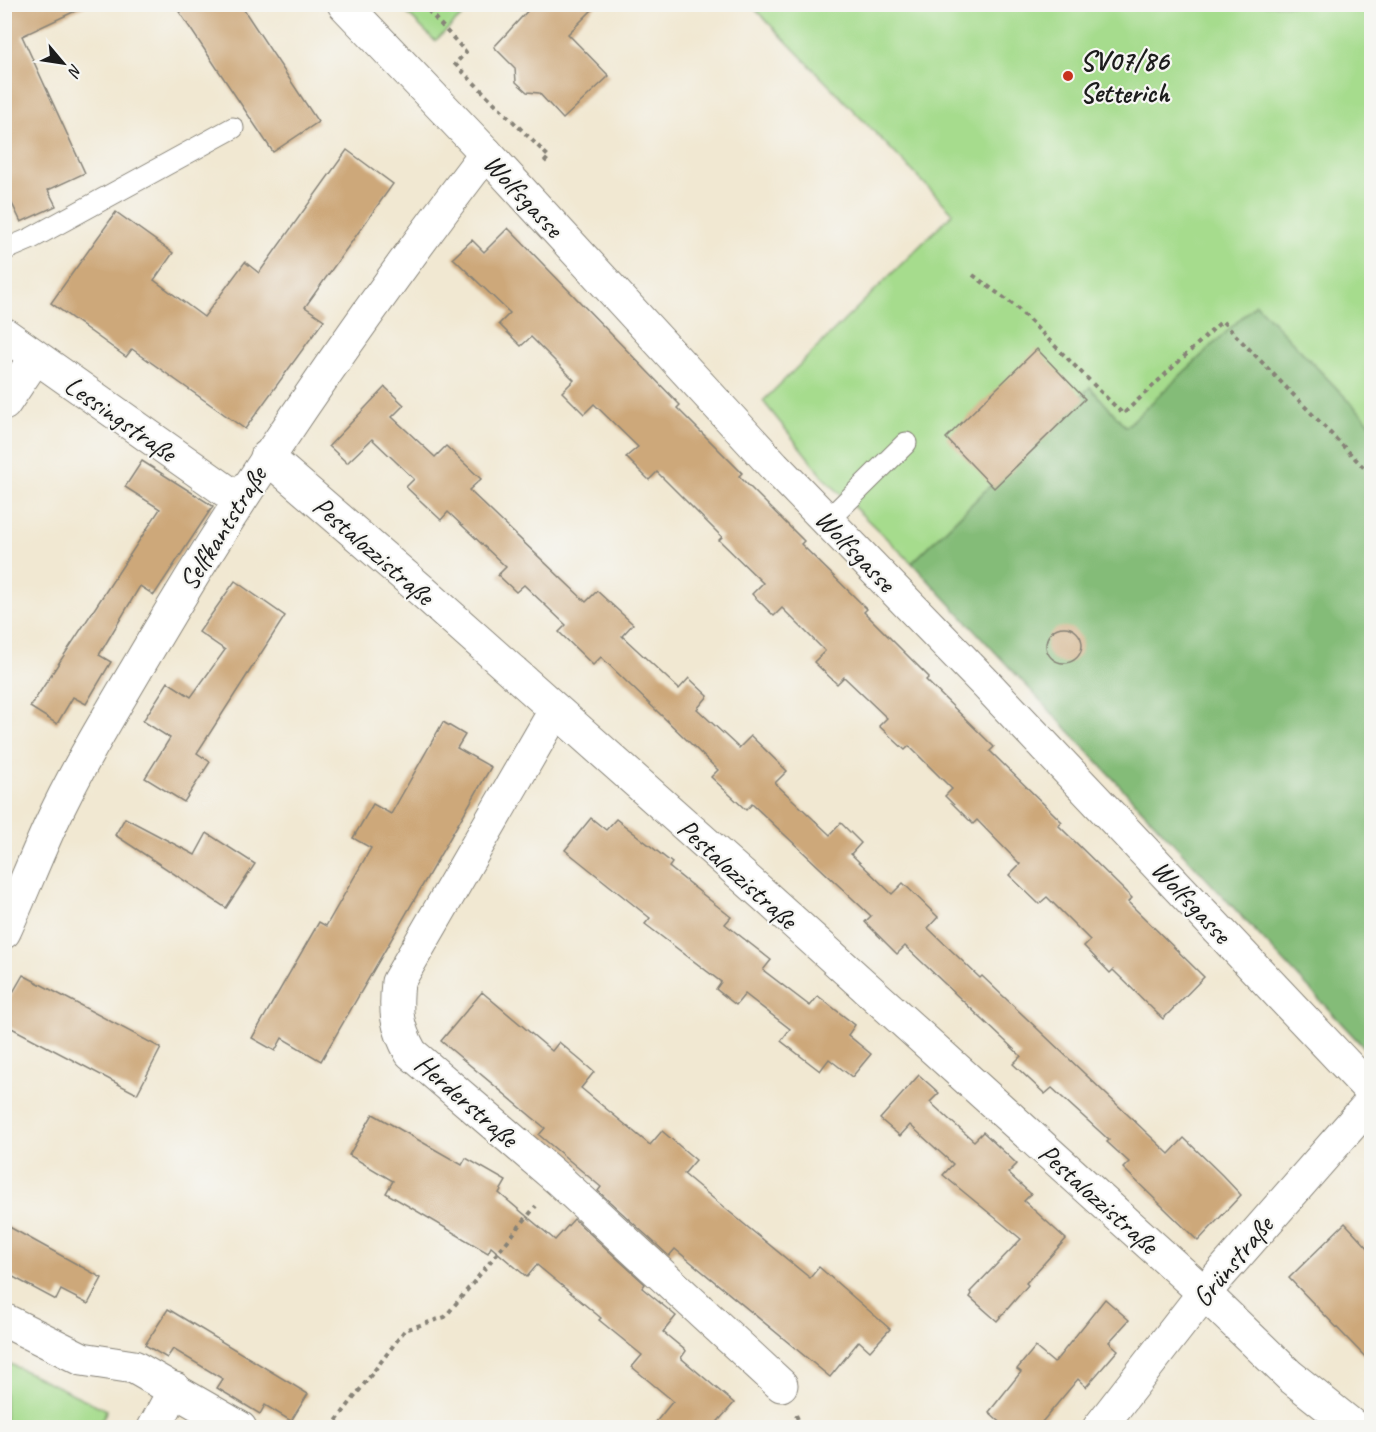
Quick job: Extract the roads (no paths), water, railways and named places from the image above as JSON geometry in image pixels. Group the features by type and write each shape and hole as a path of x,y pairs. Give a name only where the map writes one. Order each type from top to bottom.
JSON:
{"street":[{"name":"Wolfsgasse","path":"344,4 486,153 827,521 987,685 1371,1092"},
{"name":"Selfkantstraße","path":"4,932 50,824 113,709 239,500 410,254 486,153"},
{"name":"Lessingstraße","path":"4,334 239,500"},
{"path":"4,404 35,358"},
{"name":"Pestalozzistraße","path":"267,458 420,589 1204,1293 1290,1376 1355,1428"},
{"name":"Herderstraße","path":"555,711 398,982 395,1012 401,1035 411,1053 558,1179 781,1385"},
{"name":"Grünstraße","path":"1099,1428 1204,1293 1371,1101"},
{"path":"4,1320 82,1359 134,1367 240,1428"},
{"path":"154,1428 175,1389"}],"lane":[{"path":"4,250 30,239 233,128"},
{"path":"827,521 906,443"}],"place":[{"name":"SV07/86 Setterich","path":"1068,76"}]}
